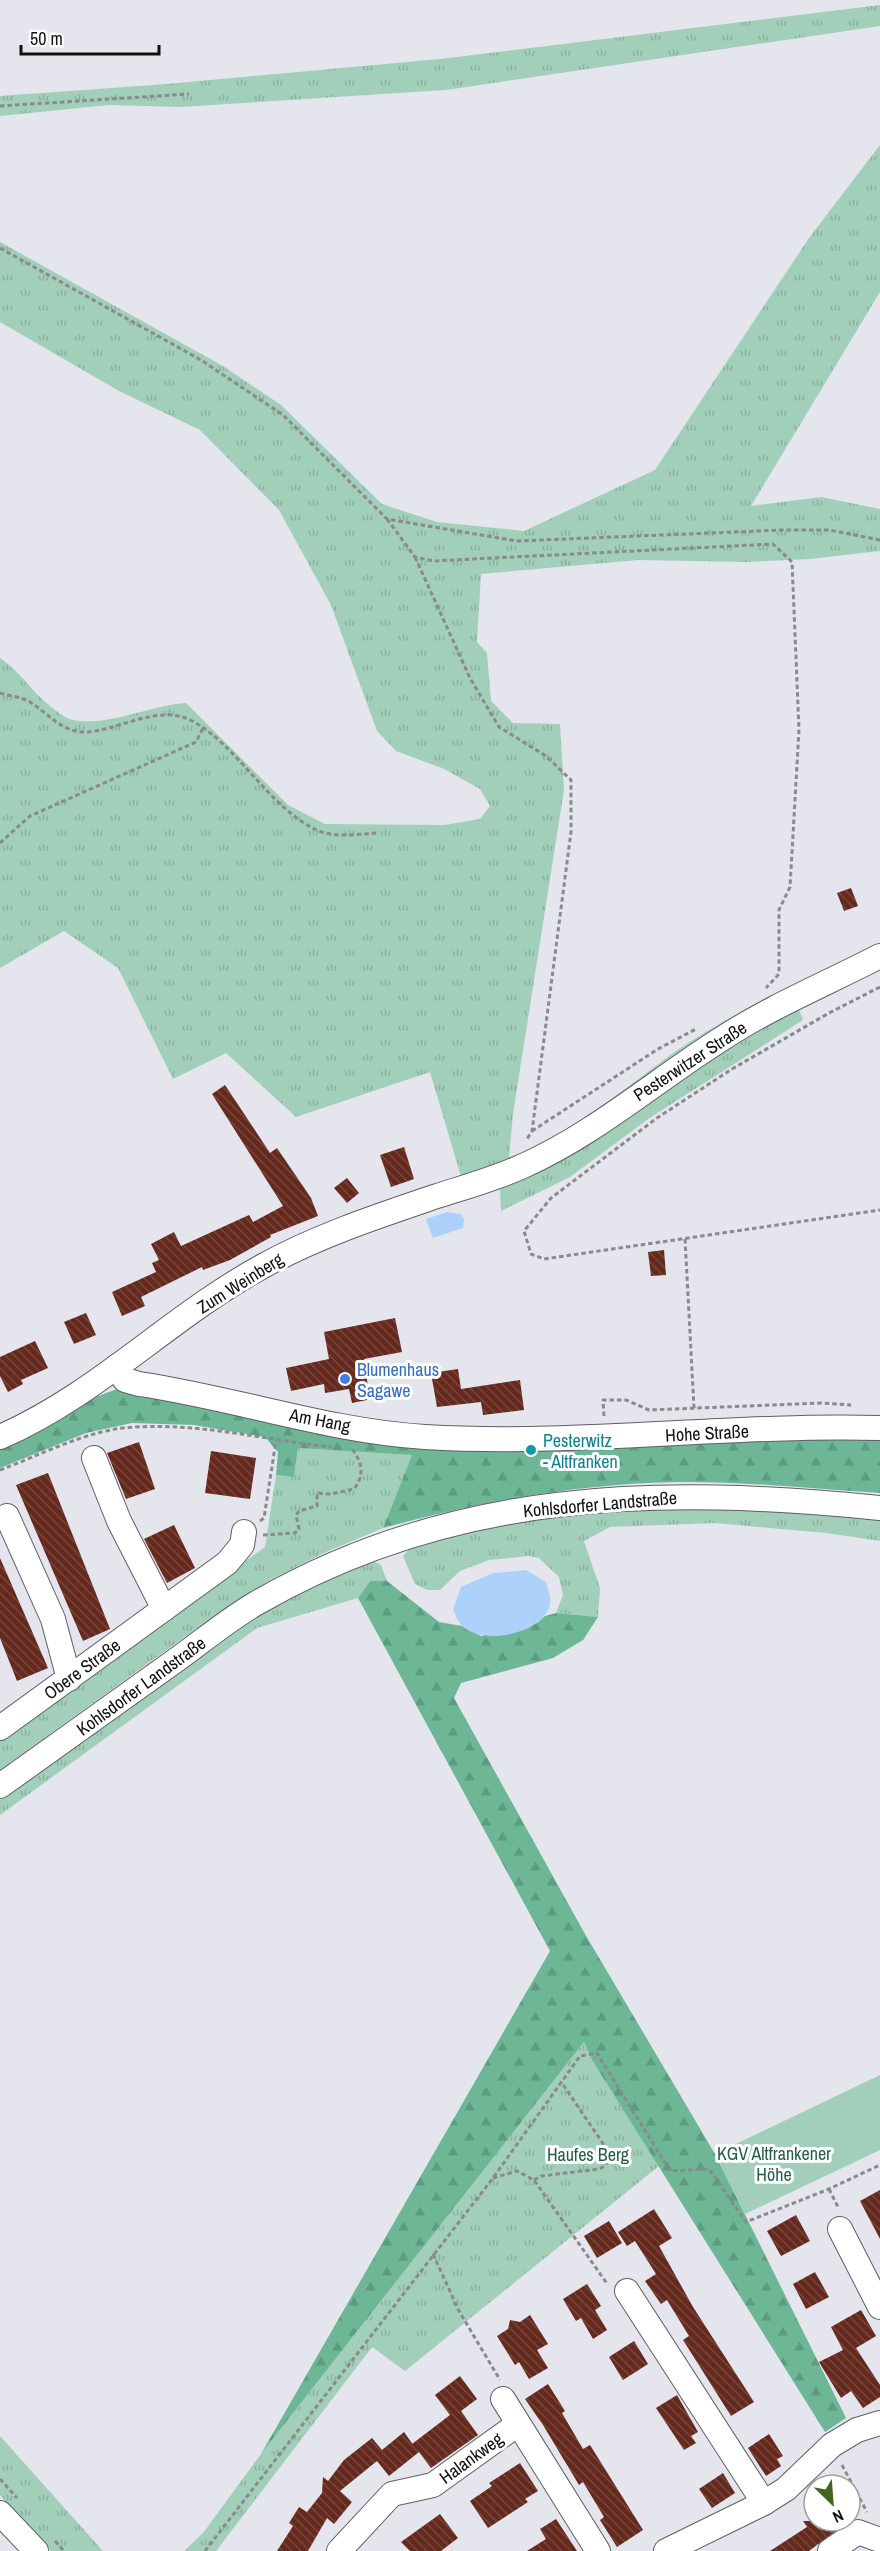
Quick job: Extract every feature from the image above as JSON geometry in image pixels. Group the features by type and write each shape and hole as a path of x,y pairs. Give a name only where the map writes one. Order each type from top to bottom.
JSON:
{"street":[{"name":"Pesterwitzer Straße","path":"504,1174 583,1134 725,1036 880,956"},
{"name":"Zum Weinberg","path":"0,1437 44,1416 216,1296 271,1262 365,1221 504,1174"},
{"name":"Am Hang","path":"116,1367 125,1380 139,1384 336,1424 412,1436 533,1441"},
{"name":"Hohe Straße","path":"533,1441 788,1429 880,1428"},
{"path":"94,1458 119,1521 164,1609"},
{"name":"Kohlsdorfer Landstraße","path":"0,1786 254,1605 351,1556 445,1525 551,1504 673,1496 794,1500 880,1508"},
{"path":"7,1516 53,1619 69,1678"},
{"name":"Obere Straße","path":"0,1728 227,1563 242,1545 244,1532"},
{"path":"840,2229 880,2307"},
{"path":"627,2291 764,2503"},
{"path":"503,2399 598,2551"},
{"path":"666,2551 764,2503 786,2489 832,2445 857,2430 880,2423"},
{"name":"Halankweg","path":"339,2551 392,2494 433,2486 518,2424"},
{"path":"0,2513 36,2551"},
{"path":"830,2551 858,2532 880,2540"}],"path":[{"path":"0,106 189,94"},
{"path":"0,248 201,360 283,415 387,519 415,557 470,678 499,727 546,756 571,780 571,832 532,1131 523,1146"},
{"path":"387,519 517,541 783,530 829,530 880,540"},
{"path":"415,557 433,561 774,544 792,562 799,730 790,887 779,910 779,974 759,995"},
{"path":"0,693 29,701 54,723 84,732 163,716 186,718 203,728 286,808 319,831 341,835 378,833"},
{"path":"0,843 30,816 196,742 203,728"},
{"path":"880,987 829,1013 732,1069 657,1118 551,1198 524,1231 531,1254 544,1259 880,1210"},
{"path":"532,1131 658,1048 699,1027"},
{"path":"685,1239 694,1408"},
{"path":"604,1412 603,1400 626,1400 649,1410 820,1403 856,1405"},
{"path":"0,1470 88,1436 133,1426 194,1427 333,1448"},
{"path":"266,1507 276,1441"},
{"path":"244,1532 267,1536 295,1533 299,1529 296,1515 299,1511 317,1506 315,1497 317,1494 331,1494 354,1489 361,1476 360,1460 352,1449"},
{"path":"205,2551 493,2178 580,2056 597,2053 670,2171 709,2169 746,2222 829,2189 880,2165"},
{"path":"534,2180 541,2176 599,2169 605,2166 610,2154 562,2083"},
{"path":"493,2178 517,2171 534,2180 569,2233 613,2291 627,2291"},
{"path":"433,2254 459,2311 503,2384 503,2399"},
{"path":"832,2445 869,2517"}],"green space":[{"path":"880,5 880,26 446,90 181,107 109,105 0,116 0,96 167,84 440,59"},
{"path":"880,145 880,292 751,506 821,497 880,509 880,551 810,559 746,562 638,560 481,574 477,642 487,653 491,701 513,723 560,724 564,790 513,1114 509,1157 531,1149 575,1125 692,1040 790,986 803,1020 651,1117 570,1177 501,1211 500,1189 468,1200 430,1072 296,1117 226,1053 173,1079 118,968 64,931 0,968 0,658 50,706 73,720 100,721 186,703 288,805 325,824 444,825 480,819 490,806 480,789 444,769 396,751 377,731 331,605 279,510 200,430 119,391 0,322 0,242 223,366 281,405 382,504 437,522 524,531 655,470 809,238"},
{"path":"117,1389 153,1390 339,1430 880,1437 880,1493 726,1483 638,1483 528,1496 455,1510 383,1528 412,1455 298,1448 294,1477 276,1475 278,1452 265,1437 194,1425 132,1423 86,1433 0,1468 0,1446 66,1415 93,1398"},
{"path":"298,1448 412,1455 383,1528 326,1552 270,1580 215,1615 0,1770 0,1741 265,1547 276,1475 294,1477"},
{"path":"715,1507 880,1519 880,1541 826,1533 715,1523 610,1527 584,1541 600,1588 598,1617 556,1613 563,1595 559,1577 539,1558 529,1556 489,1560 460,1571 440,1590 427,1590 415,1584 403,1556 413,1545 464,1531 603,1509"},
{"path":"371,1560 381,1565 387,1581 370,1581 358,1598 257,1628 0,1815 0,1800 261,1612"},
{"path":"370,1581 387,1581 439,1622 462,1626 481,1636 537,1623 545,1616 556,1613 598,1617 583,1640 553,1658 461,1683 454,1698 585,1934 715,2154 846,2418 825,2432 592,2060 584,2042 261,2454 550,1951 358,1598"},
{"name":"Haufes Berg","path":"584,2042 592,2060 659,2166 405,2371 372,2347 216,2551 184,2551 203,2533 261,2454"},
{"name":"KGV Altfrankener Höhe","path":"880,2075 880,2150 745,2214 715,2154"},
{"path":"0,2436 103,2551 51,2551 0,2495"}],"water":[{"path":"447,1212 461,1214 464,1219 463,1228 433,1238 426,1219"},
{"path":"526,1570 546,1582 550,1596 550,1605 545,1615 536,1623 524,1630 497,1636 472,1632 462,1626 453,1610 461,1587 493,1573"}],"building":[{"path":"851,888 858,906 844,911 837,893"},
{"path":"225,1085 270,1153 277,1148 311,1198 318,1216 270,1235 271,1237 230,1260 203,1270 202,1267 141,1297 145,1306 122,1316 112,1292 156,1272 152,1263 159,1260 151,1244 174,1232 181,1246 249,1215 253,1222 283,1206 212,1094"},
{"path":"404,1147 414,1179 391,1187 380,1155"},
{"path":"347,1178 359,1193 347,1203 334,1188"},
{"path":"664,1250 666,1275 651,1276 648,1252"},
{"path":"86,1313 96,1335 74,1344 64,1322"},
{"path":"395,1318 402,1352 364,1359 368,1387 365,1388 367,1400 352,1403 349,1389 325,1393 324,1384 291,1391 286,1368 329,1359 324,1332"},
{"path":"35,1341 48,1368 21,1380 23,1384 8,1392 0,1376 0,1357"},
{"path":"458,1369 461,1389 520,1380 524,1410 483,1415 481,1402 437,1407 431,1373"},
{"path":"139,1442 155,1489 126,1499 107,1453"},
{"path":"211,1451 256,1458 250,1499 205,1493"},
{"path":"48,1473 110,1629 83,1641 16,1485"},
{"path":"174,1525 195,1568 167,1583 144,1539"},
{"path":"0,1558 48,1668 17,1681 0,1638"},
{"path":"880,2190 880,2239 860,2201"},
{"path":"654,2209 672,2238 659,2246 693,2307 754,2402 731,2416 683,2340 689,2336 667,2300 661,2304 645,2281 656,2274 635,2241 627,2246 618,2232"},
{"path":"796,2215 810,2241 781,2256 767,2231"},
{"path":"609,2221 622,2243 597,2258 584,2236"},
{"path":"815,2272 829,2297 806,2309 793,2284"},
{"path":"587,2284 601,2306 595,2310 607,2330 593,2339 581,2318 576,2321 563,2299"},
{"path":"861,2310 876,2336 856,2348 880,2385 880,2397 863,2408 851,2391 841,2398 819,2362 843,2350 831,2327"},
{"path":"530,2315 548,2344 537,2350 548,2368 529,2379 519,2362 515,2365 497,2336 508,2329 510,2320 520,2322"},
{"path":"634,2341 648,2364 623,2380 609,2357"},
{"path":"460,2376 477,2399 461,2411 478,2435 431,2468 419,2452 389,2476 377,2461 340,2491 352,2502 334,2524 327,2518 308,2551 277,2551 293,2526 289,2523 299,2507 307,2512 322,2493 323,2477 328,2481 344,2460 372,2438 382,2450 404,2432 412,2444 450,2415 435,2395"},
{"path":"548,2384 565,2411 562,2413 583,2449 590,2445 643,2530 617,2547 600,2520 604,2517 583,2482 579,2485 525,2399"},
{"path":"677,2395 698,2432 691,2436 696,2443 684,2450 656,2408"},
{"path":"769,2434 783,2456 777,2459 781,2466 766,2476 748,2448"},
{"path":"520,2463 538,2491 525,2499 528,2502 488,2528 470,2501 492,2486 489,2483"},
{"path":"723,2473 735,2493 712,2508 699,2489"},
{"path":"440,2514 458,2538 441,2551 410,2551 401,2542"},
{"path":"556,2519 577,2551 527,2551 546,2539 540,2529"},
{"path":"802,2530 802,2533 833,2533 809,2551 770,2551"}],"place":[{"name":"Blumenhaus Sagawe","path":"345,1379"},
{"name":"Pesterwitz - Altfranken","path":"531,1450"}]}
